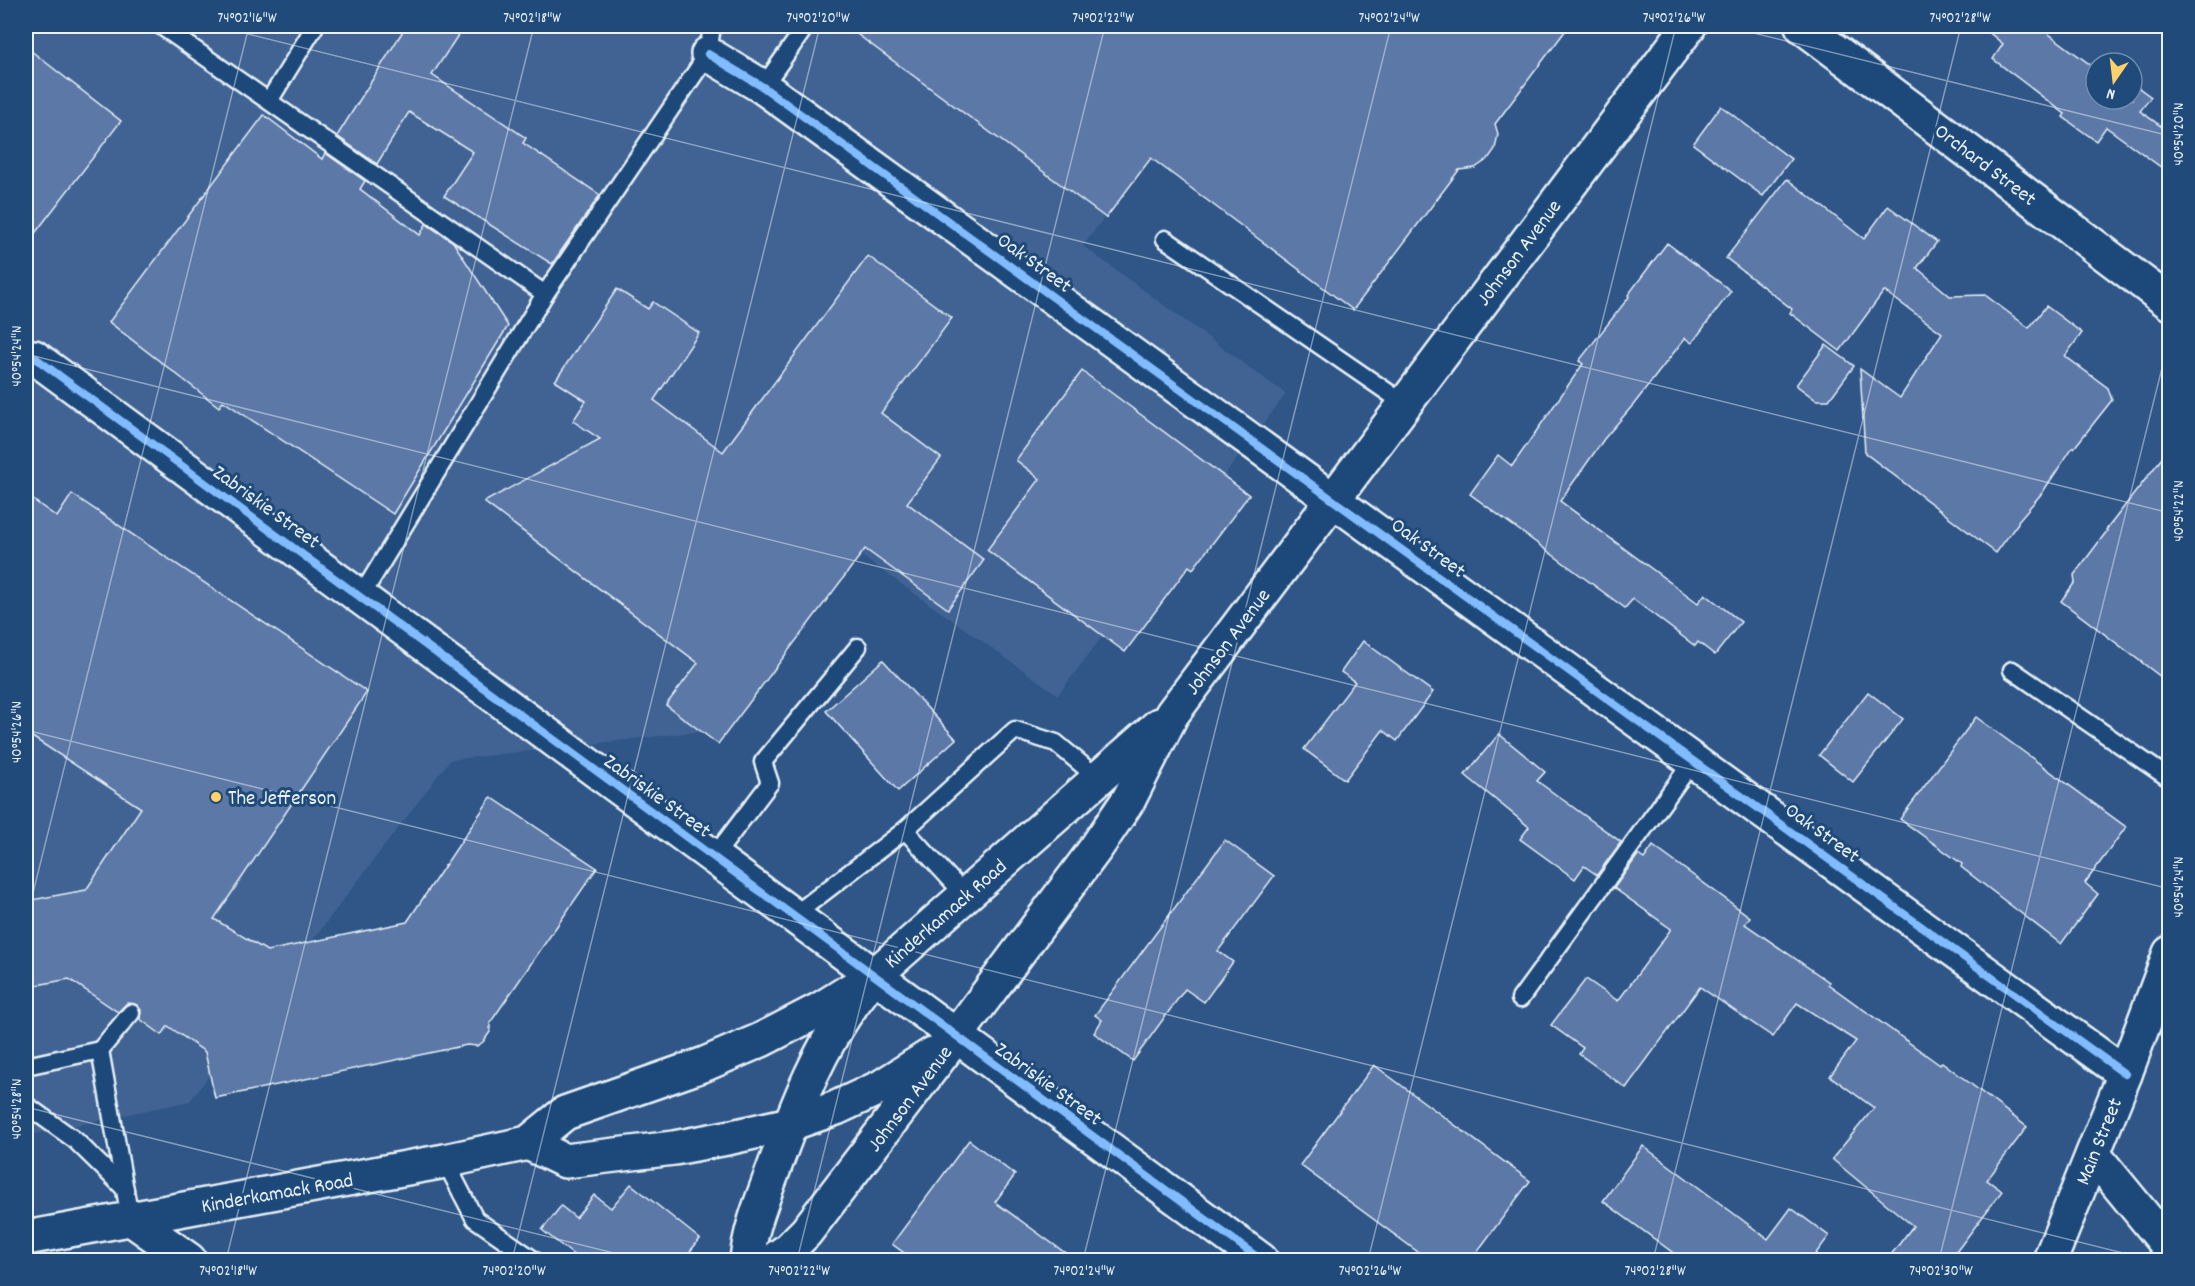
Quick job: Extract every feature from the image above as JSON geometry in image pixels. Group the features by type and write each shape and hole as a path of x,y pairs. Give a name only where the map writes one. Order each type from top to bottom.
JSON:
{"street":[{"name":"Johnson Avenue","path":"774,1260 806,1232 1096,848 1129,799 1172,714 1689,26"},
{"name":"Orchard Street","path":"1802,26 2169,303"},
{"name":"Oak Street","path":"710,40 763,87 2126,1074"},
{"name":"Zabriskie Street","path":"34,357 1261,1260"},
{"name":"Kinderkamack Road","path":"26,1238 128,1203 445,1161 528,1143 565,1113 705,1064 761,1040 819,1010 875,975 1172,714"},
{"name":"Main Street","path":"2050,1260 2126,1074 2169,953"},
{"path":"747,1260 754,1221 815,1064 851,1005 875,975"},
{"path":"528,1143 565,1161 674,1148 790,1124 836,1108 881,1087 922,1063 956,1036"},
{"path":"2093,1154 2169,1248"},
{"path":"128,1203 189,1260"}],"lane":[{"path":"161,26 545,294"},
{"path":"268,101 315,26"},
{"path":"763,87 806,26"},
{"path":"360,598 545,294 710,40"},
{"path":"1165,239 1405,404"},
{"path":"713,858 770,783 763,762 858,647"},
{"path":"2012,670 2169,779"},
{"path":"793,916 905,830 1015,730 1056,743 1099,779"},
{"path":"1520,999 1693,761"},
{"path":"905,830 965,896"},
{"path":"26,1066 100,1050 131,1012"},
{"path":"100,1050 128,1203"},
{"path":"26,1105 75,1140 128,1203"},
{"path":"445,1161 475,1219 534,1260"}],"shaded area":[{"path":"26,26 1245,26 1083,246 1286,394 1058,695 846,545 712,730 450,760 190,1101 26,1136"}],"building":[{"path":"406,26 464,26 432,75 526,138 523,143 600,195 552,264 444,196 473,152 409,112 377,164 337,136"},
{"path":"846,26 1569,26 1495,124 1498,134 1495,149 1488,159 1475,168 1459,170 1353,310 1151,158 1106,218"},
{"path":"1981,26 2038,26 2084,60 2084,111 2140,111 2169,132 2169,173 2106,127 2096,141 2063,117 2065,114 1993,59 2003,44"},
{"path":"26,47 121,121 26,245"},
{"path":"2144,92 2151,97 2144,106"},
{"path":"1721,106 1791,159 1763,196 1693,144"},
{"path":"264,115 322,159 325,153 365,181 360,189 420,235 426,224 453,242 508,326 393,514 223,401 219,407 109,322"},
{"path":"1787,179 1864,239 1888,206 1937,242 1917,268 1950,296 1985,295 2029,328 2046,306 2082,333 2065,356 2108,388 2112,400 2072,448 2042,493 2018,521 1996,553 1865,453 1860,369 1900,398 1942,333 1884,291 1840,351 1790,313 1792,309 1726,258"},
{"path":"1667,243 1731,291 1692,343 1685,338 1604,439 1560,501 1698,603 1705,594 1741,622 1715,655 1698,642 1695,646 1633,599 1625,608 1470,494 1498,455 1512,466 1583,364 1579,361 1629,297 1628,295"},
{"path":"868,256 952,318 881,413 941,458 907,503 984,560 948,609 865,549 718,744 666,705 698,663 484,502 600,439 573,421 586,401 555,381 617,289 648,309 653,302 699,333 654,400 723,452"},
{"path":"1826,345 1854,366 1829,400 1816,400 1796,385"},
{"path":"1082,371 1249,495 1193,569 1189,566 1125,652 987,550 1040,479 1016,460"},
{"path":"2169,449 2169,683 2061,601 2075,582 2074,575"},
{"name":"The Jefferson","path":"72,494 367,692 214,919 267,951 407,922 491,797 597,868 490,1023 490,1032 483,1042 477,1046 467,1045 215,1098 205,1052 168,1026 162,1035 140,1019 141,1010 137,1005 127,1003 118,1012 69,979 26,987 26,901 86,890 141,808 26,733 26,495 57,517"},
{"path":"1363,641 1433,692 1397,741 1383,730 1345,780 1304,749 1355,682 1341,672"},
{"path":"883,660 956,739 898,791 826,711"},
{"path":"1868,692 1903,719 1853,782 1819,755"},
{"path":"1976,717 2126,827 2085,883 2098,894 2061,944 1961,867 1962,864 1900,819"},
{"path":"1499,734 1545,772 1537,781 1621,842 1597,875 1584,866 1575,879 1520,839 1529,827 1465,775"},
{"path":"1225,840 1274,876 1218,951 1233,962 1204,1002 1185,989 1133,1061 1094,1033 1102,1020 1095,1015"},
{"path":"1653,846 1750,917 1745,924 1829,982 1828,984 1940,1065 1942,1062 2027,1127 1987,1180 2002,1191 1950,1260 1887,1260 1913,1226 1832,1159 1874,1108 1830,1076 1856,1041 1797,1003 1773,1037 1700,987 1626,1088 1579,1054 1583,1048 1551,1025 1586,979 1618,1001 1671,929 1614,888 1638,855 1644,859"},
{"path":"1374,1065 1530,1181 1471,1260 1429,1260 1300,1165"},
{"path":"969,1140 1015,1175 995,1202 1075,1260 914,1260 892,1244"},
{"path":"1643,1146 1768,1239 1791,1208 1829,1236 1811,1260 1683,1260 1603,1201"},
{"path":"631,1184 700,1239 683,1260 580,1260 542,1230 561,1206 576,1218 594,1195 611,1208"}],"cycle path":[{"path":"708,54 763,87 2125,1074"},
{"path":"34,357 1261,1260"}],"place":[{"name":"The Jefferson","path":"216,797"}]}
